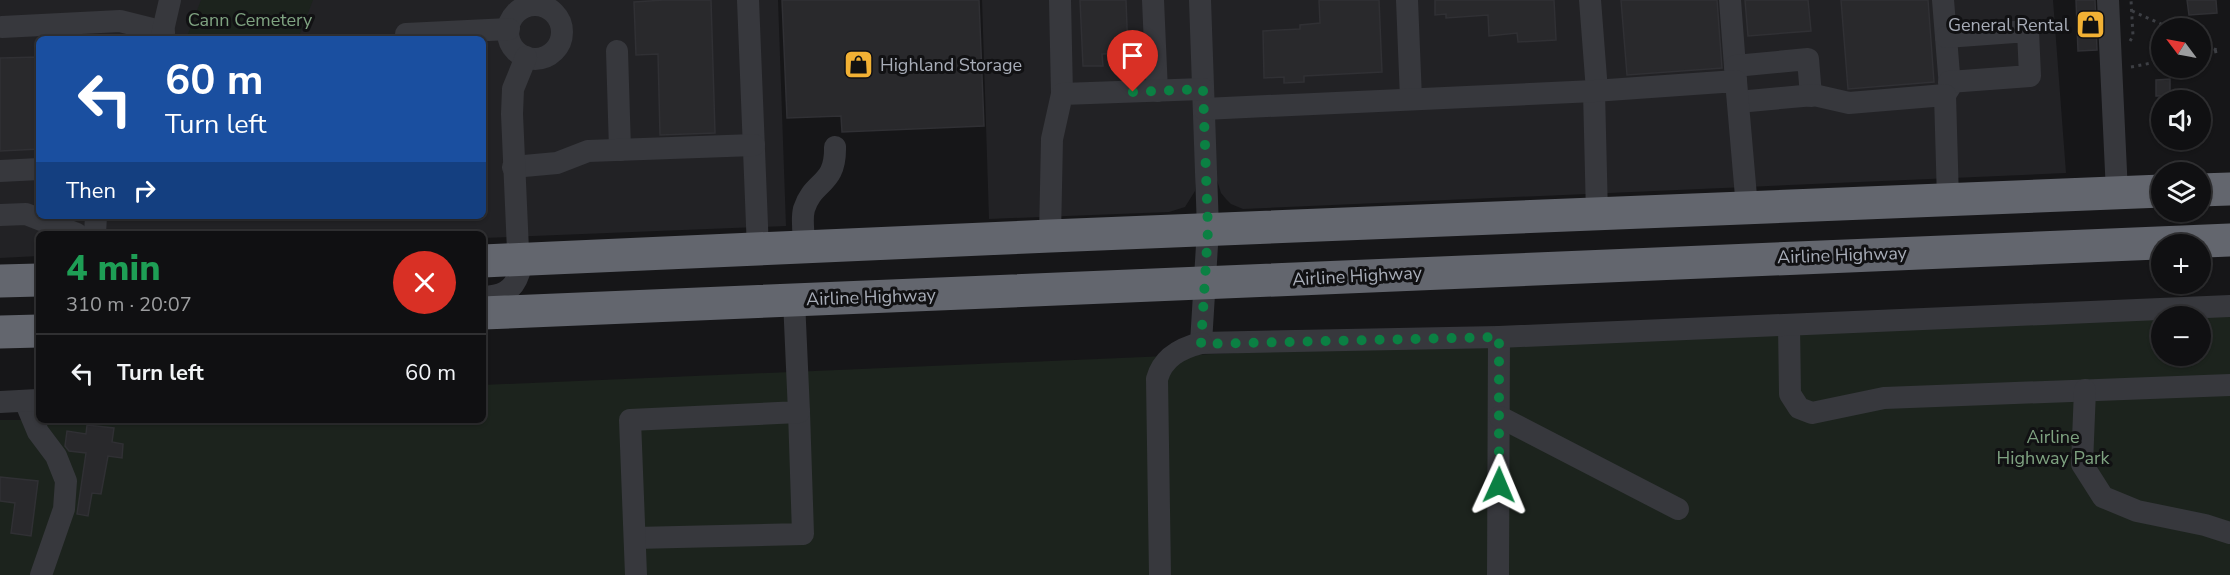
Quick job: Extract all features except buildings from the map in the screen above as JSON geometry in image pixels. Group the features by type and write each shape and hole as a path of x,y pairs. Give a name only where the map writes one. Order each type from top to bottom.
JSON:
{"highway":[{"path":"2211,190 2230,189"},
{"path":"486,261 2151,191"},
{"path":"1596,265 1597,215"},
{"path":"1848,255 2100,229 2230,224"},
{"name":"Airline Highway","path":"486,313 2230,240"},
{"path":"794,300 798,248"},
{"path":"0,281 36,280"},
{"path":"0,332 36,330"}],"street":[{"path":"2,27 120,21 162,36 170,0"},
{"path":"748,0 759,250"},
{"path":"1050,236 1052,139 1062,94 1060,0"},
{"path":"1153,0 1157,91"},
{"path":"1200,0 1208,230 1201,344"},
{"path":"1407,0 1411,99"},
{"path":"1590,0 1595,91 1597,215"},
{"path":"1730,0 1747,208"},
{"path":"1943,0 1946,37 1948,200"},
{"path":"2108,0 2117,193"},
{"path":"528,5 546,7 560,19 562,37 554,52 538,59 525,57 514,49 510,42 508,29 513,16 528,5"},
{"path":"406,34 508,29"},
{"path":"1062,94 1157,91 1203,99 1411,99 1736,83 1849,103 2030,76 2028,31 1946,37"},
{"path":"618,51 620,150"},
{"path":"486,297 499,296 510,290 516,283 519,273 513,167 513,89 525,57"},
{"path":"1736,83 1808,59 1811,96"},
{"path":"513,167 557,163 588,151 754,145"},
{"path":"798,248 805,208 809,199 834,168 835,147"},
{"path":"0,171 36,169"},
{"path":"0,215 26,214 36,218"},
{"path":"39,219 69,231"},
{"path":"635,538 803,534 794,300"},
{"path":"1160,575 1157,379 1163,364 1170,357 1184,349 1201,344 1499,337 2230,306"},
{"path":"1789,325 1790,394 1799,408 1812,413 1884,398 2230,385"},
{"path":"1498,575 1499,337"},
{"path":"2085,390 2082,464 2103,497 2137,511 2205,525 2230,533"},
{"path":"0,402 32,401 36,422"},
{"path":"636,575 630,420 799,412"},
{"path":"1500,417 1678,509"},
{"path":"36,423 38,432 56,456 66,481 64,509 41,575"}],"path":[{"path":"2132,11 2151,20"},
{"path":"2211,48 2219,51 2211,53"},
{"path":"2112,70 2151,63"}],"shaded area":[{"path":"0,0 778,0 786,226 486,238 486,231 36,231 36,256 0,258"},
{"path":"982,0 1190,0 1196,176 1195,191 1185,207 1169,212 989,219"},
{"path":"1209,0 2053,0 2066,173 1243,209 1226,199 1221,193 1216,177"}],"green space":[{"name":"Cann Cemetery","path":"201,0 313,0 299,36 187,36"},
{"name":"Airline Highway Park","path":"2230,311 2230,575 0,575 0,420 36,420 36,423 486,423 486,385 2151,314 2151,366 2211,366 2211,312"}],"place":[{"name":"General Rental","path":"2090,25"},
{"name":"Highland Storage","path":"859,65"}],"route":[{"path":"1133,92 1203,89 1208,230 1201,344 1499,337 1499,485"}]}
